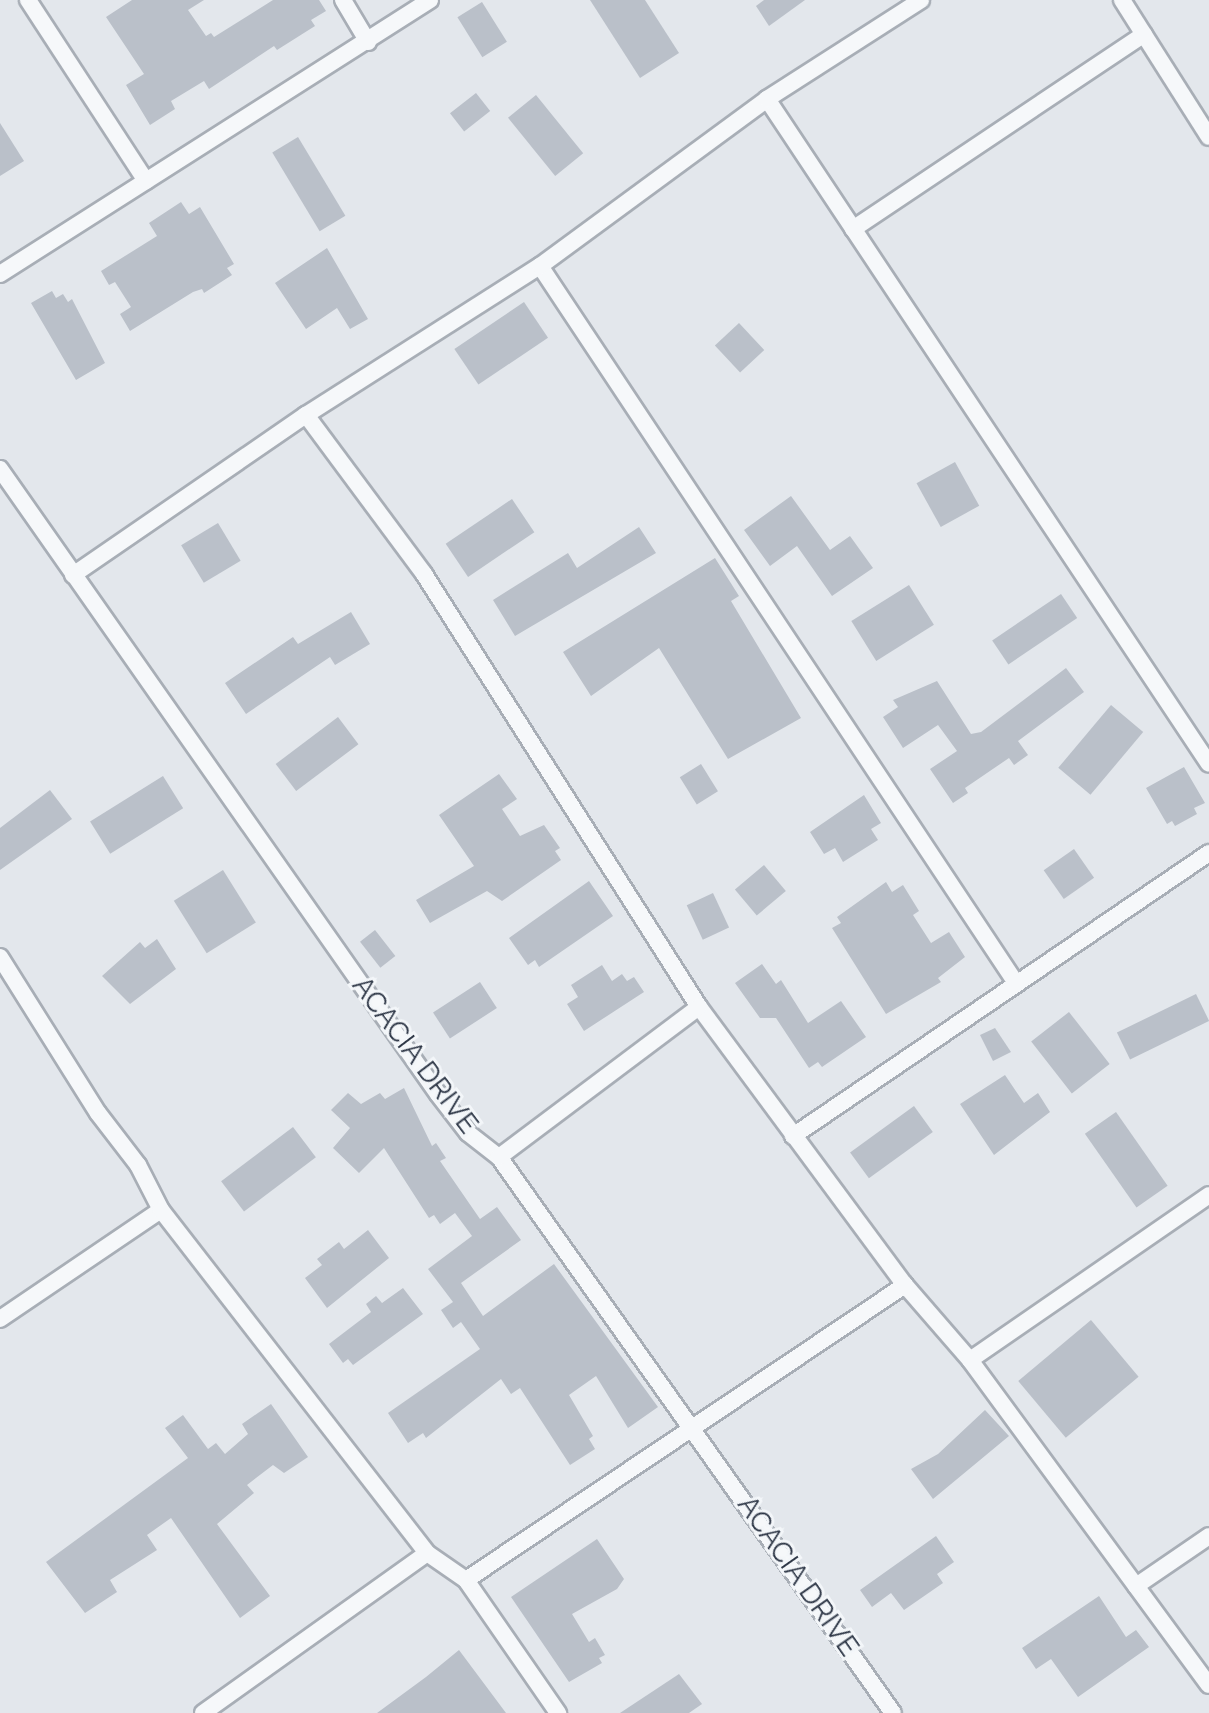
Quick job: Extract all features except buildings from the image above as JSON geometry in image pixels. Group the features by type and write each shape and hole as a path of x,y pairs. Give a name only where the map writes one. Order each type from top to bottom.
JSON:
{"street":[{"path":"28,0 146,181"},
{"path":"343,0 368,42"},
{"path":"0,274 430,0"},
{"path":"73,575 306,415 540,266 767,99 921,0"},
{"path":"1122,0 1209,137"},
{"path":"853,229 1144,34"},
{"path":"767,99 1209,764"},
{"path":"540,266 1016,983"},
{"path":"306,415 424,574 699,1007 905,1285 970,1360 1209,1685"},
{"name":"ACACIA DRIVE","path":"0,469 438,1094 468,1133 499,1157 694,1428 893,1713"},
{"path":"793,1136 1209,853"},
{"path":"0,957 98,1113 138,1165 161,1210 427,1553 466,1580 558,1713"},
{"path":"499,1157 699,1007"},
{"path":"970,1360 1209,1195"},
{"path":"0,1319 161,1210"},
{"path":"466,1580 905,1285"},
{"path":"1136,1586 1209,1536"},
{"path":"203,1713 427,1553"}]}
